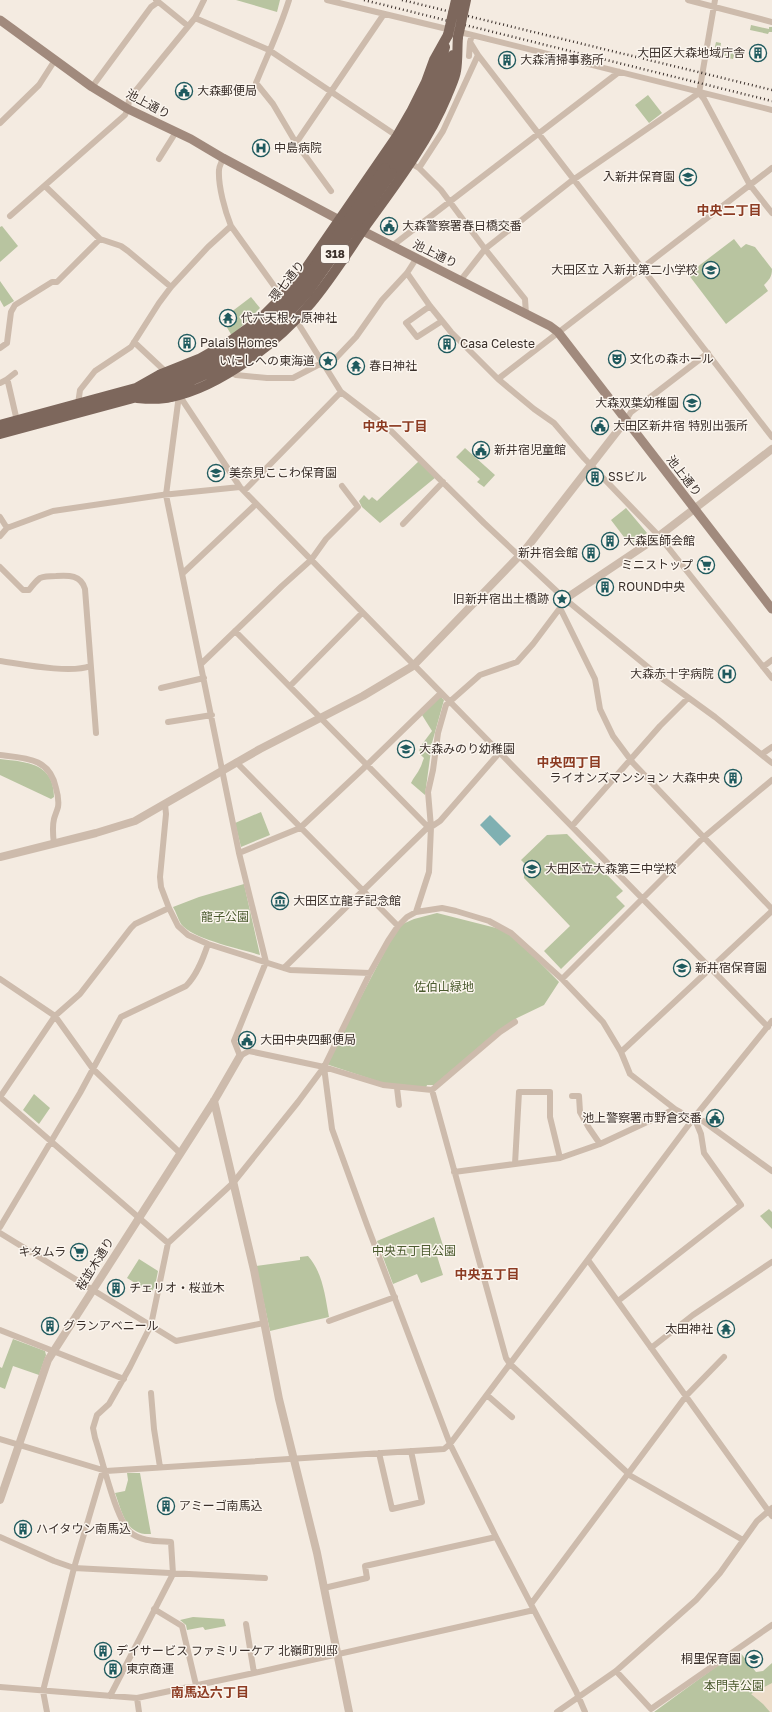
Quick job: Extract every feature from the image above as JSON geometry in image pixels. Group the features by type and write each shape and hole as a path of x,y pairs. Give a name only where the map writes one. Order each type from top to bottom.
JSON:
{"main road":[{"name":"環七通り","path":"453,36 456,0"},
{"name":"環七通り","path":"0,425 78,404 137,393 167,390 221,367 251,348 269,328 308,278 388,170 425,104 466,0"},
{"name":"池上通り","path":"0,20 92,87 128,109 176,132 338,220 460,280 550,326 558,332 694,509 770,604"},
{"path":"137,393 166,372 199,359 229,342 258,321 282,297 297,280 397,136 426,82 434,60 453,36"},
{"path":"137,393 163,398 179,395 230,372 265,348 296,320 317,296 410,163 432,128 449,91 456,71 453,36"},
{"name":"環七通り","path":"0,434 137,393 200,367 269,328"}],"street":[{"path":"10,216 125,115 128,109 129,99 195,18 204,0"},
{"path":"288,0 281,27 269,50 256,83 273,104 296,143 331,191"},
{"path":"327,0 772,110"},
{"path":"688,0 772,22"},
{"path":"460,280 485,249 574,180 699,93 715,0"},
{"path":"92,87 157,1 188,26"},
{"path":"296,143 384,14"},
{"path":"195,18 269,50 331,90 397,136"},
{"path":"469,56 472,35"},
{"path":"470,42 478,56 772,437"},
{"path":"419,168 443,131 478,56"},
{"path":"0,123 39,85 55,60"},
{"path":"392,246 451,203 619,72"},
{"path":"699,93 704,99 750,185 772,214"},
{"path":"159,158 176,132"},
{"path":"224,158 219,170 227,215 232,226 282,297"},
{"path":"410,163 419,168 441,190 525,299 526,314"},
{"path":"498,379 772,168"},
{"path":"45,186 100,239 121,246 171,287"},
{"path":"78,404 80,390 95,370 131,347 171,287 208,247 232,226"},
{"path":"0,348 7,343 11,312 15,305 52,282 57,282 100,239"},
{"path":"319,249 333,251 338,256 340,263"},
{"path":"230,372 236,375 267,378 293,378 318,365 324,365 337,357 356,337 382,300 408,273 416,258"},
{"path":"408,273 442,321 498,379 534,409 554,423 591,466 659,536 772,678"},
{"path":"297,280 303,292 317,296"},
{"path":"430,306 406,323 417,338 442,321"},
{"path":"296,320 341,392 388,428 565,600 772,763"},
{"path":"134,342 166,372"},
{"path":"0,857 123,825 142,817 236,762 363,696 413,666 520,556 591,466 626,420 630,412 708,353"},
{"path":"15,373 3,381 17,421"},
{"path":"0,536 7,528 53,511 166,495 242,489 341,392"},
{"path":"0,1439 105,1470 444,1449 450,1444 488,1396 510,1364 693,1119 770,1024 710,967 500,752 413,666 256,504 242,489 179,395"},
{"path":"179,395 166,495 239,853 266,962 234,1041 240,1056 249,1052 324,1066 397,1088 432,1090 500,1032 515,1022"},
{"path":"416,912 429,872 430,827 428,792 433,770 438,733 446,705 480,675 517,662 533,644 565,600 659,536 772,449"},
{"path":"403,524 443,482"},
{"path":"201,664 311,560 326,539 358,507 342,486"},
{"path":"183,573 256,504"},
{"path":"0,517 7,528"},
{"path":"0,567 23,590 29,590 40,578 46,576 70,575 76,577 83,583 85,589 96,733"},
{"path":"560,608 595,679 600,709 613,736 630,760 772,910 621,1052"},
{"path":"290,686 362,612"},
{"path":"235,631 430,827"},
{"path":"763,667 772,660"},
{"path":"0,661 58,668 85,668 90,666"},
{"path":"162,688 204,678"},
{"path":"239,853 300,828 441,693"},
{"path":"572,826 660,726 688,698"},
{"path":"168,722 212,715"},
{"path":"762,754 772,747"},
{"path":"284,968 430,827 440,821 459,801 500,752"},
{"path":"0,755 25,758 40,762 50,772 55,780 58,806 53,820 54,844"},
{"path":"236,762 398,926"},
{"path":"562,979 704,837 772,780"},
{"path":"165,804 166,814 160,877 161,887 178,926 188,935 208,944 284,968 308,971 370,974"},
{"path":"168,1243 0,1097 55,1016 80,994 130,928 135,924 169,908"},
{"path":"110,1696 173,1574 171,1542 147,1541 131,1533 122,1520 93,1428 97,1415 109,1404 124,1379 151,1325 168,1243 233,1183 298,1102 324,1066 370,974 398,926 407,917 416,912 442,908 489,921 511,933 562,979 603,1022 621,1052 630,1074 675,1109 693,1119 703,1121 771,1166"},
{"path":"0,1227 52,1141 121,1017 186,986 192,980 204,957 208,944"},
{"path":"0,979 55,1016 93,1069 180,1153"},
{"name":"桜並木通り","path":"0,1500 48,1360 214,1101 240,1056"},
{"path":"324,1066 332,1129 450,1444 496,1537 579,1697 585,1712"},
{"path":"397,1088 399,1106"},
{"path":"432,1090 506,1358 510,1364 628,1474 743,1540"},
{"path":"515,1164 519,1092 550,1092 550,1118 560,1158"},
{"path":"572,1096 579,1096 580,1112 600,1144"},
{"path":"214,1101 254,1270 293,1458 324,1588 349,1712"},
{"path":"454,1172 560,1158 600,1144 675,1109"},
{"path":"618,1302 740,1205 704,1153 701,1134 696,1122 693,1119"},
{"path":"0,1232 176,1341 264,1323"},
{"path":"556,1712 616,1671 696,1600 720,1573 756,1521 771,1512 588,1260"},
{"path":"652,1348 693,1315 772,1262"},
{"path":"329,1321 395,1297"},
{"path":"0,1330 124,1379"},
{"path":"0,1687 137,1698 338,1655 532,1607 686,1396 724,1357"},
{"path":"150,1393 160,1467"},
{"path":"488,1396 512,1417"},
{"path":"378,1453 392,1509 422,1502 411,1451"},
{"path":"48,1712 43,1691 74,1568 105,1470"},
{"path":"0,1537 54,1561 74,1568 265,1578"},
{"path":"324,1588 368,1578 365,1566 496,1537"},
{"path":"154,1609 182,1626 196,1685"},
{"path":"246,1624 254,1673"},
{"path":"616,1671 651,1709 772,1625"},
{"path":"137,1698 139,1712"}],"green space":[{"path":"236,0 280,0 277,12"},
{"path":"751,25 769,29 769,27 772,27 772,32 769,32 768,34 750,30"},
{"path":"716,42 721,43 720,50 735,51 733,59 713,55"},
{"path":"648,95 662,113 649,123 635,105"},
{"path":"2,226 18,246 0,262 0,227"},
{"path":"734,239 741,248 746,244 755,247 772,269 772,272 770,278 764,285 768,291 726,324 688,274"},
{"path":"0,281 14,301 4,307 0,300"},
{"path":"251,297 260,308 232,336 222,319"},
{"path":"465,448 495,475 484,487 477,482 480,479 456,457"},
{"path":"419,461 436,477 380,523 362,507 359,501 364,495 369,500 372,497 377,501"},
{"path":"626,508 647,533 630,545 611,520"},
{"path":"440,696 444,700 432,743 425,795 411,783 424,758 419,753 420,747 432,731 422,715"},
{"path":"0,759 20,761 37,766 49,777 53,786 54,797 51,799 0,775"},
{"path":"261,812 270,835 241,847 235,823"},
{"path":"567,834 623,891 616,897 625,906 561,969 544,951 570,926 524,878 525,864 521,860 547,835"},
{"name":"龍子公園","path":"244,884 260,955 218,943 195,934 181,924 173,907 199,897"},
{"name":"佐伯山緑地","path":"437,913 511,933 559,982 544,1005 517,1018 496,1033 434,1087 433,1085 427,1085 426,1088 383,1083 326,1064 398,926 414,919"},
{"path":"34,1094 50,1108 39,1124 23,1110"},
{"path":"769,1209 772,1212 772,1229 760,1216"},
{"name":"中央五丁目公園","path":"434,1217 445,1252 437,1256 443,1275 421,1283 417,1274 393,1284 377,1241"},
{"path":"308,1256 320,1277 325,1293 329,1317 270,1331 256,1266 300,1260 300,1257"},
{"path":"139,1259 158,1271 155,1286 151,1293 127,1278"},
{"path":"13,1339 45,1351 46,1355 39,1375 13,1366 5,1389 0,1387 0,1367 2,1368"},
{"path":"127,1473 140,1473 151,1534 143,1534 130,1527 120,1508 115,1493 125,1491 128,1480"},
{"path":"193,1617 224,1619 226,1626 205,1630 203,1627 187,1630 186,1625 180,1620"},
{"name":"本門寺公園","path":"739,1651 756,1672 763,1671 772,1663 772,1712 654,1712 717,1666"}],"shaded area":[{"path":"772,1683 772,1712 770,1712 751,1694"}],"water":[{"path":"490,815 511,836 500,846 480,825"}],"railway":[{"path":"364,0 772,101"},
{"path":"402,0 772,90"}],"place":[{"name":"大田区大森地域庁舎","path":"758,53"},
{"name":"大森清掃事務所","path":"507,60"},
{"name":"大森郵便局","path":"184,91"},
{"name":"中島病院","path":"261,148"},
{"name":"入新井保育園","path":"688,177"},
{"name":"大森警察署春日橋交番","path":"389,226"},
{"name":"大田区立 入新井第二小学校","path":"711,270"},
{"name":"代六天根ヶ原神社","path":"228,318"},
{"name":"Palais Homes","path":"187,343"},
{"name":"Casa Celeste","path":"447,344"},
{"name":"文化の森ホール","path":"617,359"},
{"name":"いにしへの東海道","path":"328,361"},
{"name":"春日神社","path":"356,366"},
{"name":"大森双葉幼稚園","path":"692,403"},
{"name":"大田区新井宿 特別出張所","path":"600,426"},
{"name":"新井宿児童館","path":"481,450"},
{"name":"美奈見ここわ保育園","path":"216,473"},
{"name":"SSビル","path":"595,477"},
{"name":"大森医師会館","path":"610,541"},
{"name":"新井宿会館","path":"591,553"},
{"name":"ミニストップ","path":"706,565"},
{"name":"ROUND中央","path":"605,587"},
{"name":"旧新井宿出土橋跡","path":"562,599"},
{"name":"大森赤十字病院","path":"727,674"},
{"name":"大森みのり幼稚園","path":"406,749"},
{"name":"ライオンズマンション 大森中央","path":"733,778"},
{"name":"大田区立大森第三中学校","path":"532,869"},
{"name":"大田区立龍子記念館","path":"280,901"},
{"name":"新井宿保育園","path":"682,968"},
{"name":"大田中央四郵便局","path":"247,1040"},
{"name":"池上警察署市野倉交番","path":"715,1118"},
{"name":"キタムラ","path":"79,1252"},
{"name":"チェリオ・桜並木","path":"116,1288"},
{"name":"グランアベニール","path":"50,1326"},
{"name":"太田神社","path":"726,1329"},
{"name":"アミーゴ南馬込","path":"166,1506"},
{"name":"ハイタウン南馬込","path":"23,1529"},
{"name":"デイサービス ファミリーケア 北嶺町別邸","path":"103,1651"},
{"name":"桐里保育園","path":"754,1659"},
{"name":"東京商運","path":"113,1669"}],"district":[{"name":"中央二丁目","path":"729,210"},
{"name":"中央一丁目","path":"395,426"},
{"name":"中央四丁目","path":"569,762"},
{"name":"中央五丁目","path":"487,1274"},
{"name":"南馬込六丁目","path":"210,1692"}]}
